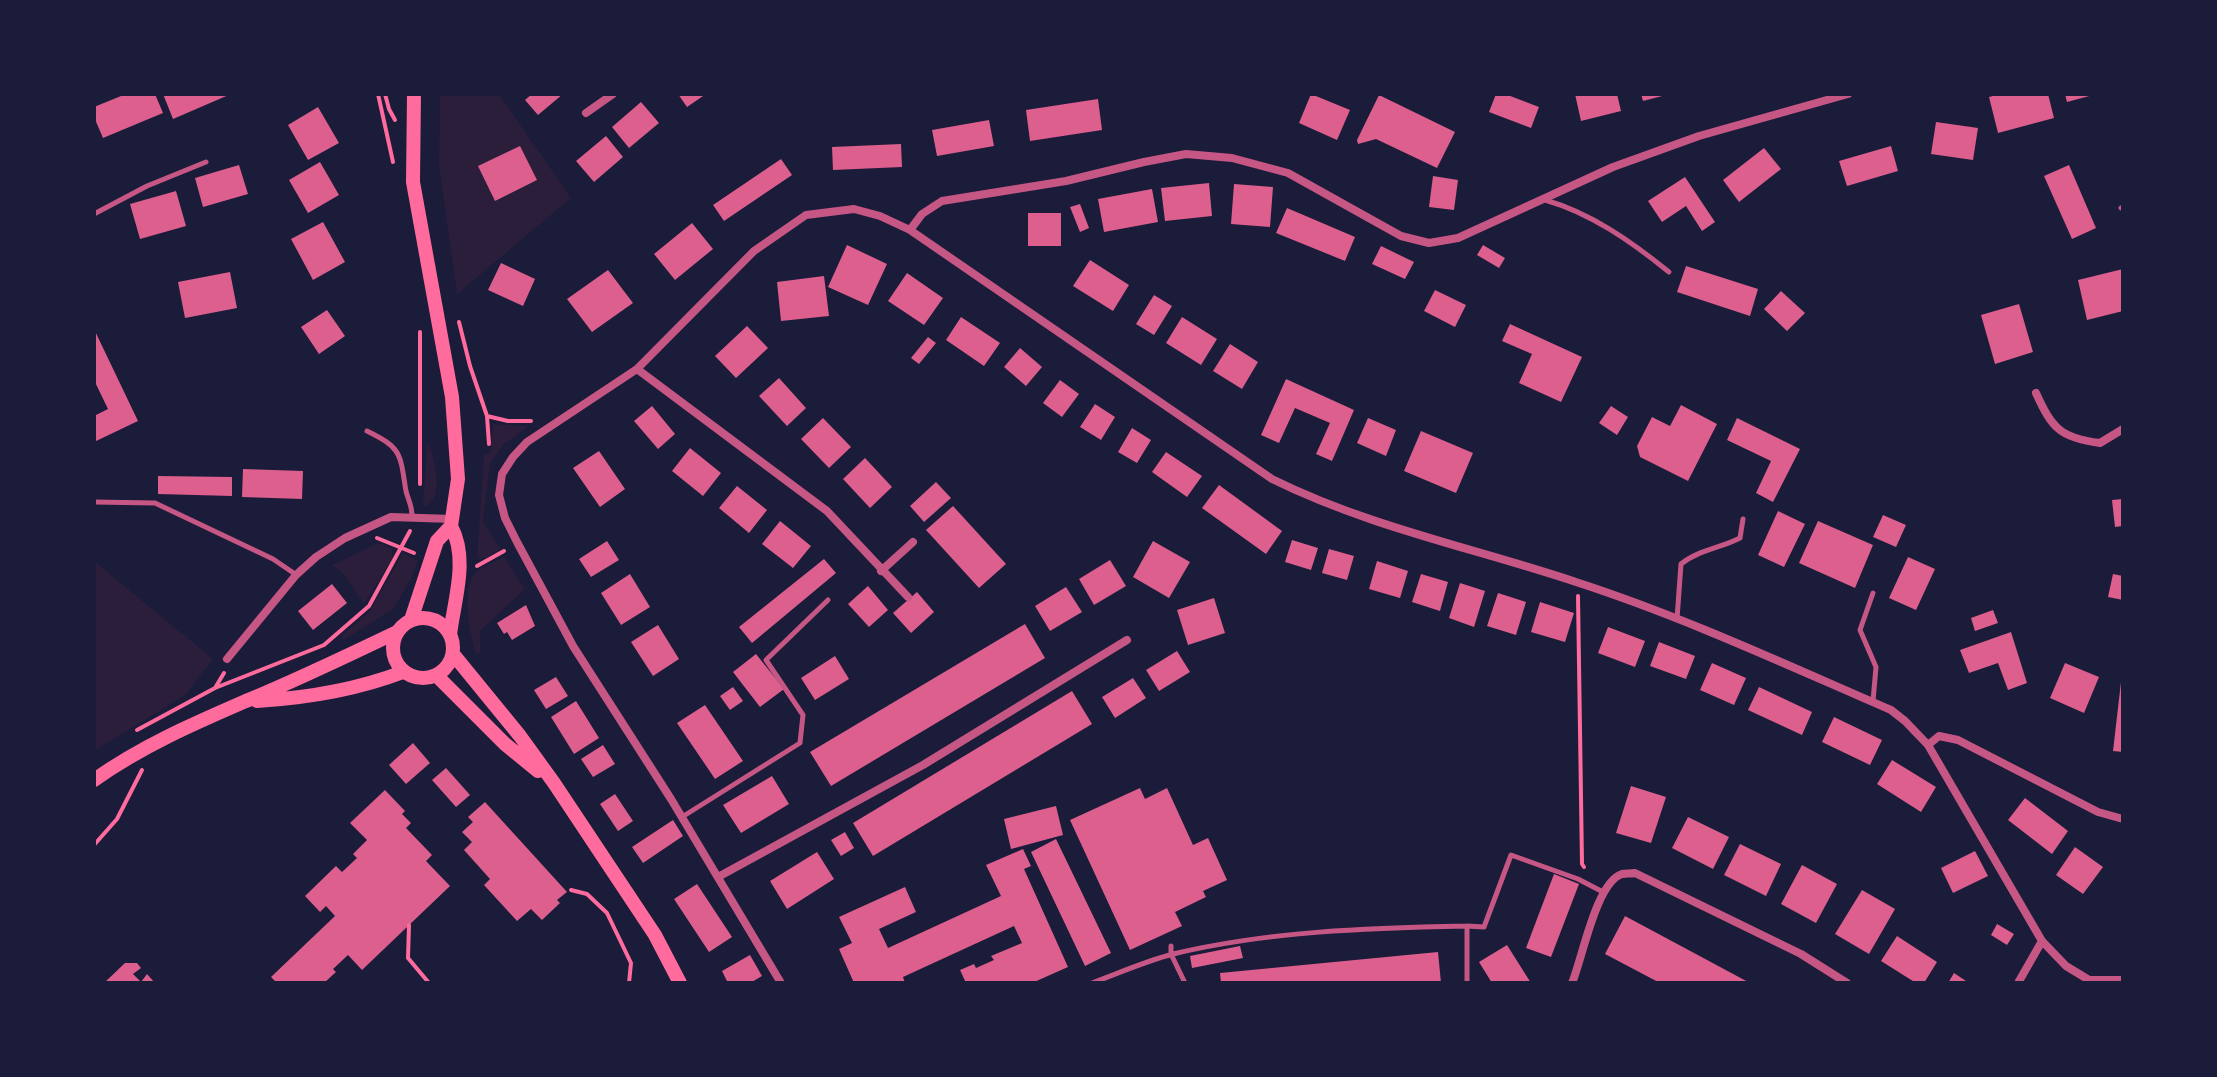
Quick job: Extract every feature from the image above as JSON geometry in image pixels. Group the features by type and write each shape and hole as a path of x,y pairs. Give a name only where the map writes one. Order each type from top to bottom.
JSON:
{"main road":[{"path":"94,780 157,740 397,632 411,620 437,541 452,522 458,479 452,397 413,182 414,94"},
{"path":"397,632 392,649 403,672 419,679 437,676 450,663 453,654 450,635 460,563 460,541 452,522"},
{"path":"411,620 438,622 450,635"},
{"path":"453,654 554,783 655,935 680,983"},
{"path":"245,702 288,699 367,686 403,672"},
{"path":"437,676 505,744 554,783"}],"street":[{"path":"586,113 613,94"},
{"path":"910,230 922,214 942,201 1066,181 1186,154 1232,158 1288,173 1401,236 1429,243 1458,238 1613,167 1699,136 1848,94"},
{"path":"781,983 573,646 505,518 499,495 502,474 513,457 544,430 637,369 754,251 806,215 854,209 880,216 910,230 1272,479 1311,499 1382,524 1577,582 1677,620 1891,710 1928,745 2042,941 2066,966 2092,982 2123,980"},
{"path":"637,369 827,511 908,597"},
{"path":"2036,393 2048,420 2064,435 2100,443 2123,429"},
{"path":"227,659 296,575 345,538 391,517 412,516 452,522"},
{"path":"881,571 913,542"},
{"path":"718,877 923,765 1127,640"},
{"path":"1928,745 1939,736 1958,740 2098,812 2123,819"},
{"path":"1574,983 1590,928 1607,888 1620,874 1635,873 1801,954 1847,983"},
{"path":"2018,983 2042,941"}],"lane":[{"path":"94,214 147,186 206,162"},
{"path":"1540,199 1576,210 1639,247 1669,272"},
{"path":"367,431 390,442 398,451 403,465 405,490 412,503 412,516"},
{"path":"94,502 155,503 273,559 296,575"},
{"path":"1677,620 1681,564 1740,538 1743,519"},
{"path":"1873,593 1860,630 1876,667 1873,702"},
{"path":"681,818 800,743 803,715 766,660 828,600"},
{"path":"1092,983 1171,954 1236,942 1346,929 1484,927 1511,855 1607,888"},
{"path":"1467,926 1467,983"},
{"path":"1171,946 1171,954 1185,983"}],"path":[{"path":"457,314 487,416 489,444"},
{"path":"412,503 419,495 420,320"},
{"path":"487,416 508,421 532,421 544,430"},
{"path":"133,733 158,716 215,688 324,645 369,606 411,529 412,516"},
{"path":"1577,582 1582,864 1607,888"},
{"path":"215,688 224,674 227,659"},
{"path":"94,845 117,819 157,740"},
{"path":"571,890 587,894 607,913 631,963 629,983"},
{"path":"409,925 408,958 429,983"}],"shaded area":[{"path":"440,94 499,94 571,198 457,294 439,165","holes":["520,146 537,180 495,201"]},
{"path":"493,424 529,426 504,444 490,464 483,521 500,549 486,558 477,559 484,455 490,454"},
{"path":"427,445 430,445 437,480 434,496 423,507"},
{"path":"378,543 392,548 392,559 364,604 344,574 332,565"},
{"path":"403,553 418,561 393,609 341,639 369,612"},
{"path":"504,557 525,589 480,631 480,653 476,654 468,612 468,589 476,572"},
{"path":"94,561 213,659 185,695 94,751"}],"building":[{"path":"126,94 155,94 163,113 103,138 94,117 94,107"},
{"path":"163,94 231,94 173,119"},
{"path":"532,94 563,94 538,115 525,100"},
{"path":"678,94 706,94 687,107"},
{"path":"1311,94 1350,110 1337,140 1299,123"},
{"path":"1496,94 1505,94 1539,107 1531,128 1489,112"},
{"path":"1575,94 1617,94 1621,111 1581,121"},
{"path":"1641,94 1666,94 1666,95 1643,101"},
{"path":"2048,94 2054,118 1998,133 1989,97"},
{"path":"2065,94 2092,94 2093,95 2067,102"},
{"path":"1379,95 1455,132 1437,168 1376,139 1358,144 1357,140"},
{"path":"1098,99 1102,130 1030,141 1026,110"},
{"path":"641,102 659,123 629,148 612,127"},
{"path":"318,107 339,143 308,160 288,125"},
{"path":"989,120 994,146 937,156 932,130"},
{"path":"1936,122 1978,128 1973,160 1931,154"},
{"path":"606,136 623,157 594,182 576,161"},
{"path":"901,144 902,167 833,170 832,147"},
{"path":"520,146 537,180 495,201 478,166"},
{"path":"1891,146 1898,171 1847,186 1839,161"},
{"path":"1764,148 1781,169 1739,202 1723,180"},
{"path":"781,159 792,175 724,221 713,205"},
{"path":"320,162 339,195 308,213 289,180"},
{"path":"239,165 248,194 203,207 195,178"},
{"path":"2069,165 2096,228 2072,239 2044,176"},
{"path":"1433,176 1458,180 1454,210 1429,207"},
{"path":"1685,177 1715,222 1702,231 1686,206 1662,222 1648,201"},
{"path":"1209,183 1212,216 1165,221 1161,188"},
{"path":"1234,184 1273,187 1270,227 1231,224"},
{"path":"1152,189 1158,222 1104,232 1098,199"},
{"path":"176,191 186,226 140,239 130,204"},
{"path":"1080,204 1089,228 1080,232 1070,207"},
{"path":"1287,208 1355,237 1345,261 1276,233"},
{"path":"1028,213 1061,213 1061,246 1028,246"},
{"path":"323,222 345,262 313,280 291,239"},
{"path":"692,223 713,249 675,280 654,254"},
{"path":"847,245 887,264 868,305 828,287"},
{"path":"1483,245 1505,258 1499,268 1477,255"},
{"path":"1381,246 1414,262 1405,279 1372,264"},
{"path":"1090,260 1129,285 1113,311 1073,286"},
{"path":"501,263 535,279 523,306 488,290"},
{"path":"1686,266 1758,289 1750,316 1677,292"},
{"path":"2123,269 2123,311 2087,320 2078,280"},
{"path":"608,270 633,303 592,332 567,299"},
{"path":"230,272 237,308 185,318 178,282"},
{"path":"907,273 943,298 924,325 888,301"},
{"path":"824,276 829,316 781,321 777,282"},
{"path":"1435,290 1466,305 1455,327 1424,311"},
{"path":"1781,291 1805,313 1787,331 1764,309"},
{"path":"1154,295 1172,306 1154,335 1136,324"},
{"path":"2019,304 2033,352 1995,364 1981,315"},
{"path":"327,310 345,336 319,354 301,327"},
{"path":"961,317 1000,343 984,366 946,340"},
{"path":"1182,317 1217,339 1201,365 1166,343"},
{"path":"1510,324 1582,357 1561,402 1519,383 1532,354 1502,341"},
{"path":"747,326 768,348 736,378 715,356"},
{"path":"94,329 138,421 94,442 94,416 108,409 94,380"},
{"path":"928,337 936,343 919,364 911,358"},
{"path":"1230,344 1258,362 1242,389 1213,371"},
{"path":"1020,348 1042,367 1026,386 1004,367"},
{"path":"779,378 806,408 787,426 759,396"},
{"path":"1286,379 1354,410 1332,461 1316,454 1330,423 1295,408 1279,443 1261,435"},
{"path":"1060,380 1079,394 1062,417 1043,403"},
{"path":"1095,404 1115,417 1101,440 1080,427"},
{"path":"1681,405 1717,424 1688,481 1640,457 1637,446 1652,417 1670,426"},
{"path":"652,406 675,434 658,449 634,421"},
{"path":"1611,406 1628,417 1617,435 1599,423"},
{"path":"823,418 851,447 829,468 801,439"},
{"path":"1368,418 1396,430 1386,456 1357,443"},
{"path":"1737,418 1800,449 1773,502 1756,493 1771,461 1727,440"},
{"path":"1132,428 1151,440 1137,463 1118,452"},
{"path":"1421,431 1473,453 1456,493 1404,471"},
{"path":"690,448 721,473 703,496 672,471"},
{"path":"599,451 625,489 600,507 573,468"},
{"path":"1166,452 1202,476 1187,497 1152,472"},
{"path":"865,458 892,487 870,508 843,479"},
{"path":"243,469 303,471 302,499 242,497"},
{"path":"158,476 232,477 232,496 158,494"},
{"path":"936,482 951,498 924,522 910,506"},
{"path":"1219,485 1282,531 1266,554 1202,508"},
{"path":"737,486 767,510 749,533 719,508"},
{"path":"2123,499 2123,526 2115,527 2112,500"},
{"path":"953,506 1006,564 979,588 926,530"},
{"path":"1778,511 1805,524 1784,567 1758,555"},
{"path":"1883,515 1906,525 1896,547 1873,537"},
{"path":"780,521 811,546 793,568 762,544"},
{"path":"1818,521 1873,545 1855,588 1799,563"},
{"path":"1292,540 1318,548 1311,570 1285,562"},
{"path":"607,541 619,560 591,577 579,559"},
{"path":"1153,541 1190,562 1169,598 1133,577"},
{"path":"1329,549 1354,556 1347,580 1322,573"},
{"path":"1908,557 1935,569 1916,610 1889,598"},
{"path":"824,559 836,573 752,643 739,627"},
{"path":"1110,560 1126,586 1094,605 1079,579"},
{"path":"1377,561 1408,571 1400,598 1369,589"},
{"path":"630,574 650,607 621,625 601,593"},
{"path":"1421,574 1448,582 1440,611 1412,602"},
{"path":"2113,574 2123,576 2123,600 2108,597"},
{"path":"1460,583 1485,591 1474,627 1449,618"},
{"path":"332,584 347,603 313,630 298,611"},
{"path":"868,586 888,610 869,627 848,604"},
{"path":"1066,587 1082,612 1050,631 1035,606"},
{"path":"917,592 934,612 911,633 893,613"},
{"path":"1498,593 1526,602 1516,635 1487,626"},
{"path":"1214,598 1225,633 1188,645 1177,610"},
{"path":"1540,602 1574,613 1565,642 1531,632"},
{"path":"526,605 535,626 512,640 497,623"},
{"path":"1993,610 1998,623 1975,631 1971,618"},
{"path":"1025,624 1045,658 831,786 810,752"},
{"path":"658,625 679,659 653,676 631,642"},
{"path":"1608,627 1645,641 1635,667 1598,653"},
{"path":"2011,632 2027,683 2008,690 1998,663 1969,673 1960,650"},
{"path":"1659,642 1695,656 1686,679 1650,666"},
{"path":"1177,651 1190,672 1159,691 1146,670"},
{"path":"756,654 784,689 760,707 733,672"},
{"path":"835,656 849,679 815,700 801,678"},
{"path":"1712,663 1746,678 1734,705 1700,690"},
{"path":"2065,663 2099,677 2084,713 2050,698"},
{"path":"556,677 568,696 546,709 534,690"},
{"path":"1133,678 1146,698 1115,718 1102,697"},
{"path":"2123,682 2123,752 2113,751"},
{"path":"733,687 743,701 730,710 720,696"},
{"path":"1759,687 1812,712 1802,735 1748,710"},
{"path":"1072,691 1092,724 873,856 853,823"},
{"path":"576,701 599,738 574,754 551,717"},
{"path":"705,705 743,761 715,779 677,723"},
{"path":"1834,717 1882,740 1870,765 1822,742"},
{"path":"413,743 430,763 406,784 389,765"},
{"path":"603,745 615,764 593,777 581,759"},
{"path":"1892,760 1936,787 1921,812 1877,784"},
{"path":"446,768 470,795 456,807 432,780"},
{"path":"772,776 789,804 741,833 723,805"},
{"path":"1631,786 1666,797 1651,843 1616,833"},
{"path":"1140,788 1145,799 1167,788 1193,845 1208,838 1227,880 1203,891 1206,897 1175,912 1182,926 1130,950 1070,820"},
{"path":"385,790 405,811 402,814 411,823 406,828 432,855 426,861 450,886 362,970 348,955 324,983 277,983 271,977 335,916 326,906 320,912 305,896 336,866 342,872 357,858 353,854 367,840 350,823"},
{"path":"615,794 633,821 618,831 600,804"},
{"path":"2025,798 2068,831 2052,854 2008,820"},
{"path":"485,802 567,892 542,920 531,909 517,921 484,885 490,879 464,850 472,842 462,832 473,822 468,817"},
{"path":"1056,806 1063,835 1011,849 1004,819"},
{"path":"1688,817 1729,837 1713,869 1672,848"},
{"path":"673,820 683,836 643,863 632,847"},
{"path":"845,832 854,848 841,856 831,840"},
{"path":"1056,839 1111,953 1085,966 1031,852"},
{"path":"1740,844 1781,864 1766,896 1724,875"},
{"path":"2075,847 2103,867 2083,894 2056,875"},
{"path":"1023,849 1031,866 1024,869 1068,967 1032,983 966,983 960,970 974,964 976,968 994,960 991,956 1022,943 1014,926 903,977 905,983 854,983 839,949 852,943 839,917 905,887 916,912 879,929 888,948 1001,896 986,865"},
{"path":"1975,851 1988,876 1953,893 1941,868"},
{"path":"817,852 834,879 787,909 770,881"},
{"path":"1802,865 1837,884 1816,923 1781,904"},
{"path":"1554,874 1579,884 1551,957 1526,948"},
{"path":"697,884 732,937 709,952 674,899"},
{"path":"1862,890 1895,909 1869,954 1835,934"},
{"path":"1625,916 1750,983 1660,983 1605,954"},
{"path":"1997,924 2014,934 2007,945 1991,935"},
{"path":"1897,936 1937,962 1924,983 1916,983 1881,961"},
{"path":"1507,945 1531,983 1492,983 1479,962"},
{"path":"1240,946 1243,958 1192,968 1190,956"},
{"path":"1438,952 1441,983 1221,983 1220,973"},
{"path":"750,955 762,976 750,983 728,983 722,971"},
{"path":"125,963 137,963 141,968 133,974 141,982 147,974 155,983 104,983"},
{"path":"1954,973 1969,983 1948,983"}]}
